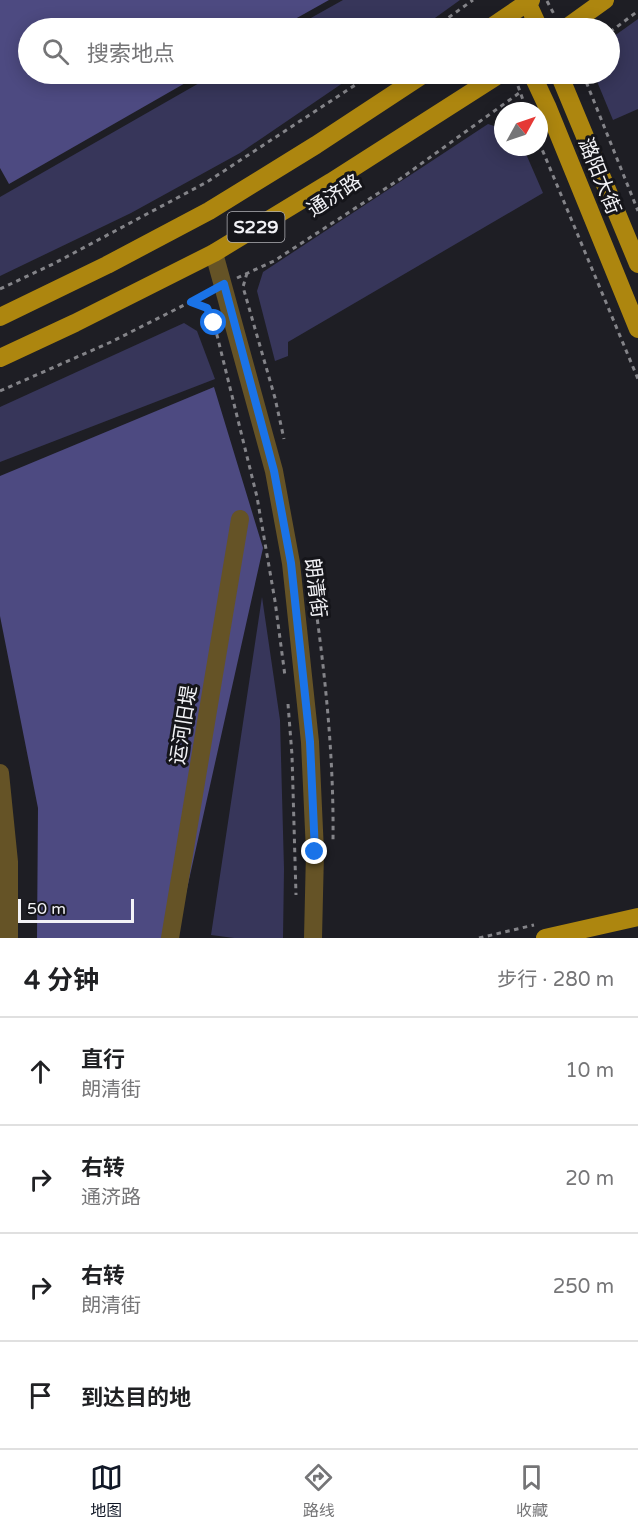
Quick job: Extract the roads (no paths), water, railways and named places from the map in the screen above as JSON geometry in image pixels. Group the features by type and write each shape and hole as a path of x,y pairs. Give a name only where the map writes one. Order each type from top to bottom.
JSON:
{"main road":[{"path":"581,18 605,0"},
{"path":"514,18 529,1 535,18"},
{"name":"S229","path":"0,316 107,265 209,211 316,146 409,84"},
{"name":"通济路","path":"0,358 214,253 331,182 484,84"},
{"name":"潞阳大街","path":"530,84 638,329"},
{"name":"潞阳大街","path":"563,84 638,264"},
{"path":"545,938 638,917"}],"street":[{"name":"朗清街","path":"214,253 274,471 291,563 310,742 315,852 314,938"},
{"name":"运河旧堤","path":"170,938 240,519"},
{"path":"0,773 9,862 9,938"}]}
